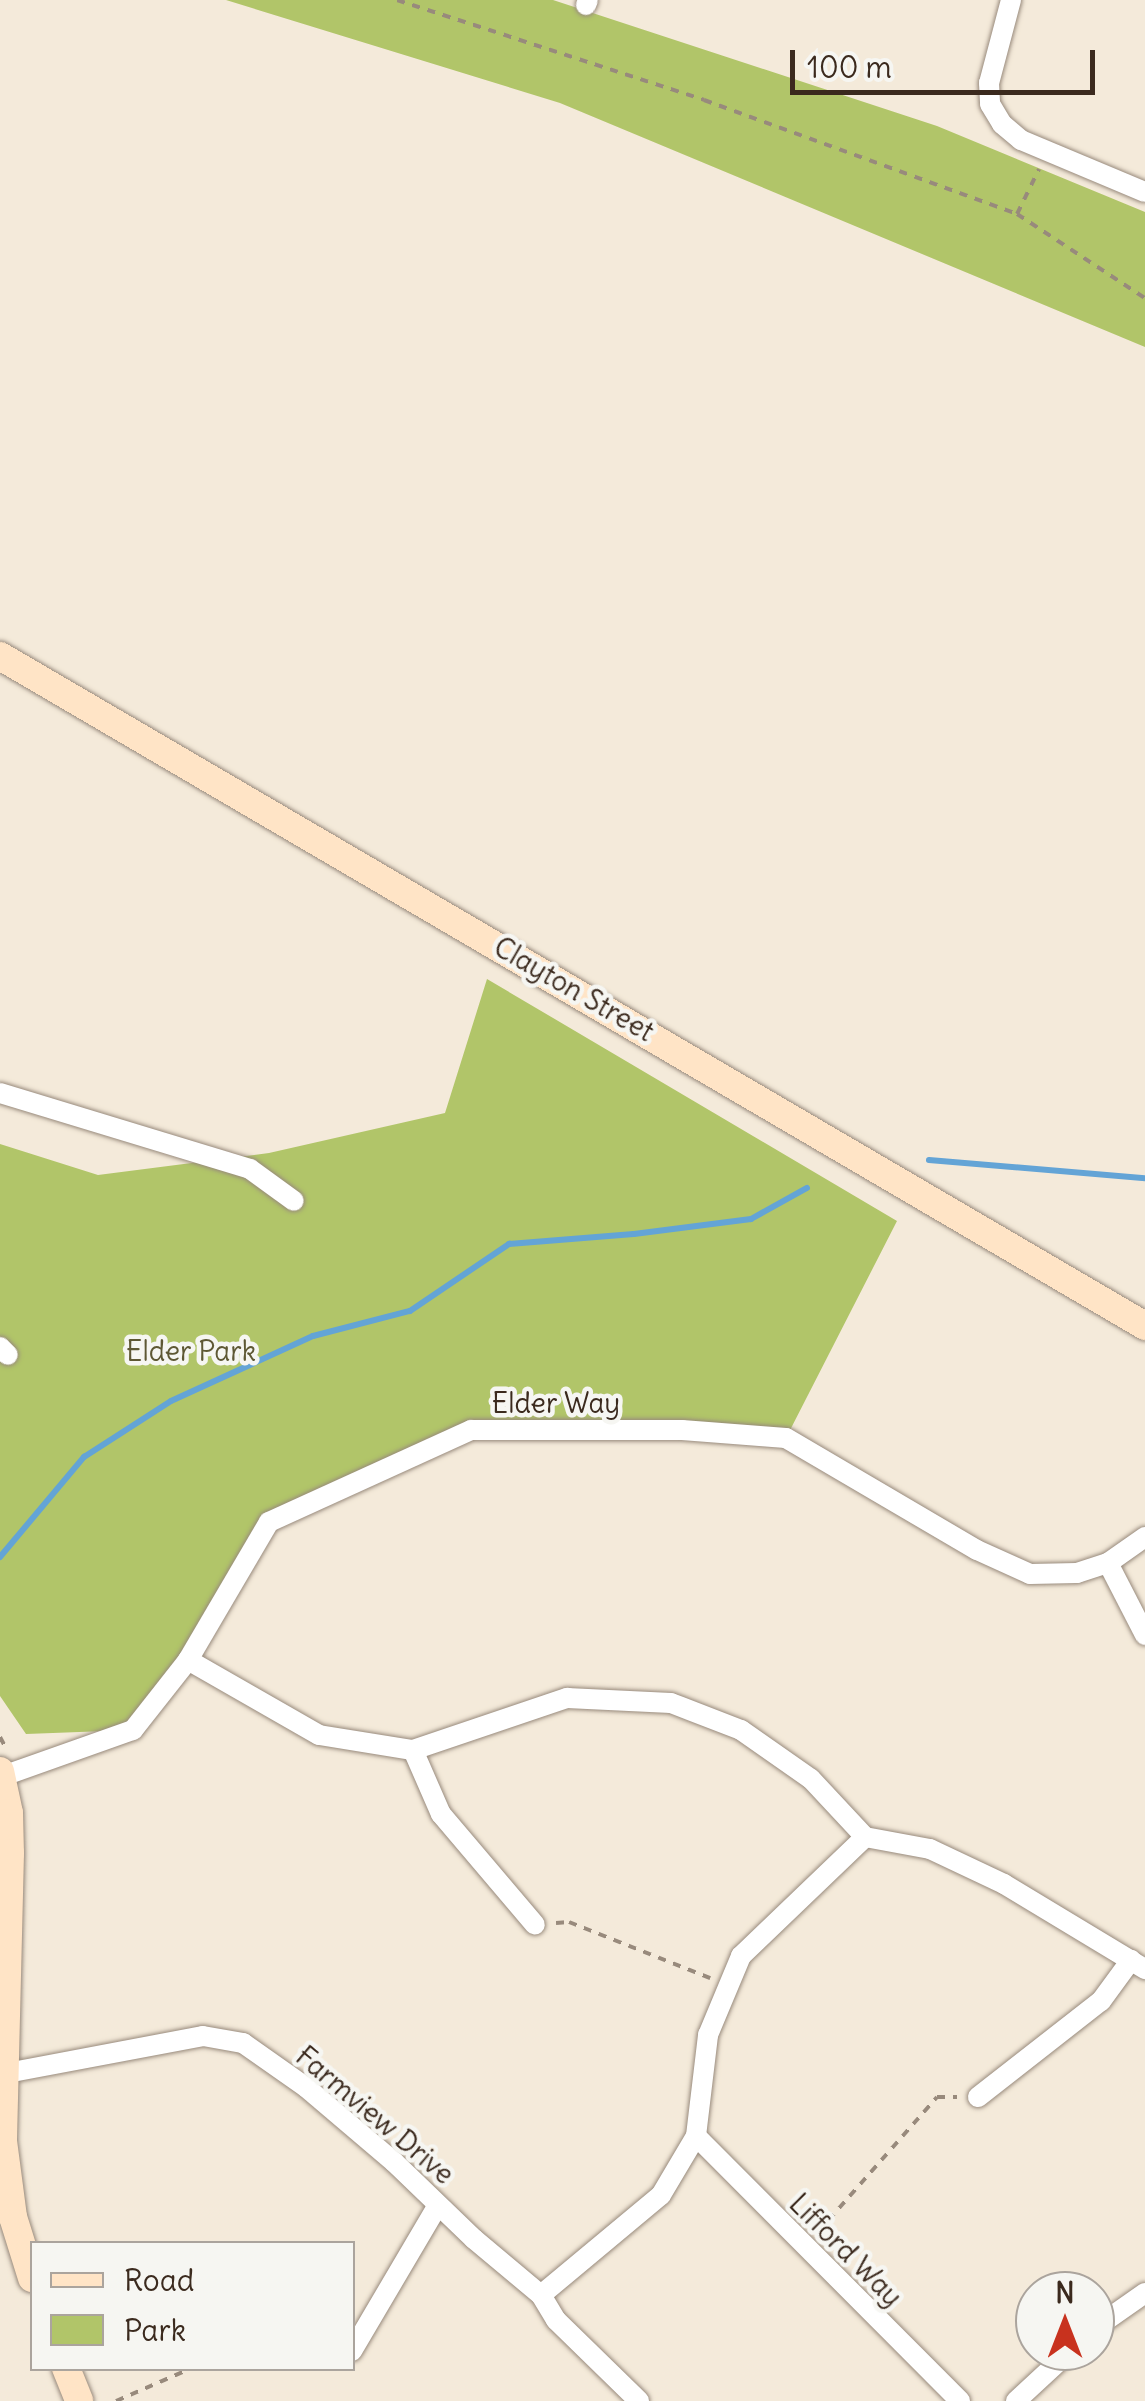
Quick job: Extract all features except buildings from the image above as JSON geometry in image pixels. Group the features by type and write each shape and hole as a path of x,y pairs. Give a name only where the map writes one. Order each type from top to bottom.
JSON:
{"main road":[{"name":"Clayton Street","path":"0,656 1145,1326"},
{"path":"1,1774 9,1826 3,2141 13,2217 30,2272"},
{"path":"67,2371 79,2401"}],"street":[{"path":"1011,0 989,83 990,104 1002,124 1021,140 1145,192"},
{"path":"0,1093 250,1169 294,1201"},
{"name":"Elder Way","path":"1,1774 134,1730 188,1660 270,1522 471,1430 682,1430 786,1438 1006,1566 1049,1575 1078,1573 1108,1563 1145,1537"},
{"path":"1108,1563 1145,1635"},
{"path":"188,1660 319,1735 413,1750 567,1698 671,1703 741,1730 810,1780 865,1837 930,1849 1004,1884 1138,1965 1102,2001 978,2097"},
{"path":"413,1750 440,1814 535,1925"},
{"path":"541,2295 661,2195 696,2136 708,2034 741,1956 865,1837"},
{"name":"Farmview Drive","path":"7,2073 203,2036 242,2044 307,2088 541,2295 556,2320 639,2401"},
{"name":"Lifford Way","path":"696,2136 960,2401"},
{"path":"355,2346 438,2204"},
{"path":"1115,2314 1145,2293"},
{"path":"1016,2401 1048,2371"}],"path":[{"path":"397,0 704,100 1017,214 1145,298"},
{"path":"1017,214 1048,152"},
{"path":"535,1925 569,1922 728,1985"},
{"path":"804,2246 937,2098 978,2097"},
{"path":"116,2401 185,2371"}],"green space":[{"path":"226,0 553,0 937,126 1145,212 1145,347 560,103"},
{"name":"Elder Park","path":"487,979 897,1221 786,1438 471,1430 270,1522 133,1730 26,1734 0,1696 0,1144 98,1175 269,1153 445,1113"}],"waterway":[{"path":"929,1160 1145,1178"},
{"path":"0,1557 84,1457 171,1401 313,1336 410,1311 509,1244 751,1219 807,1188"}]}
